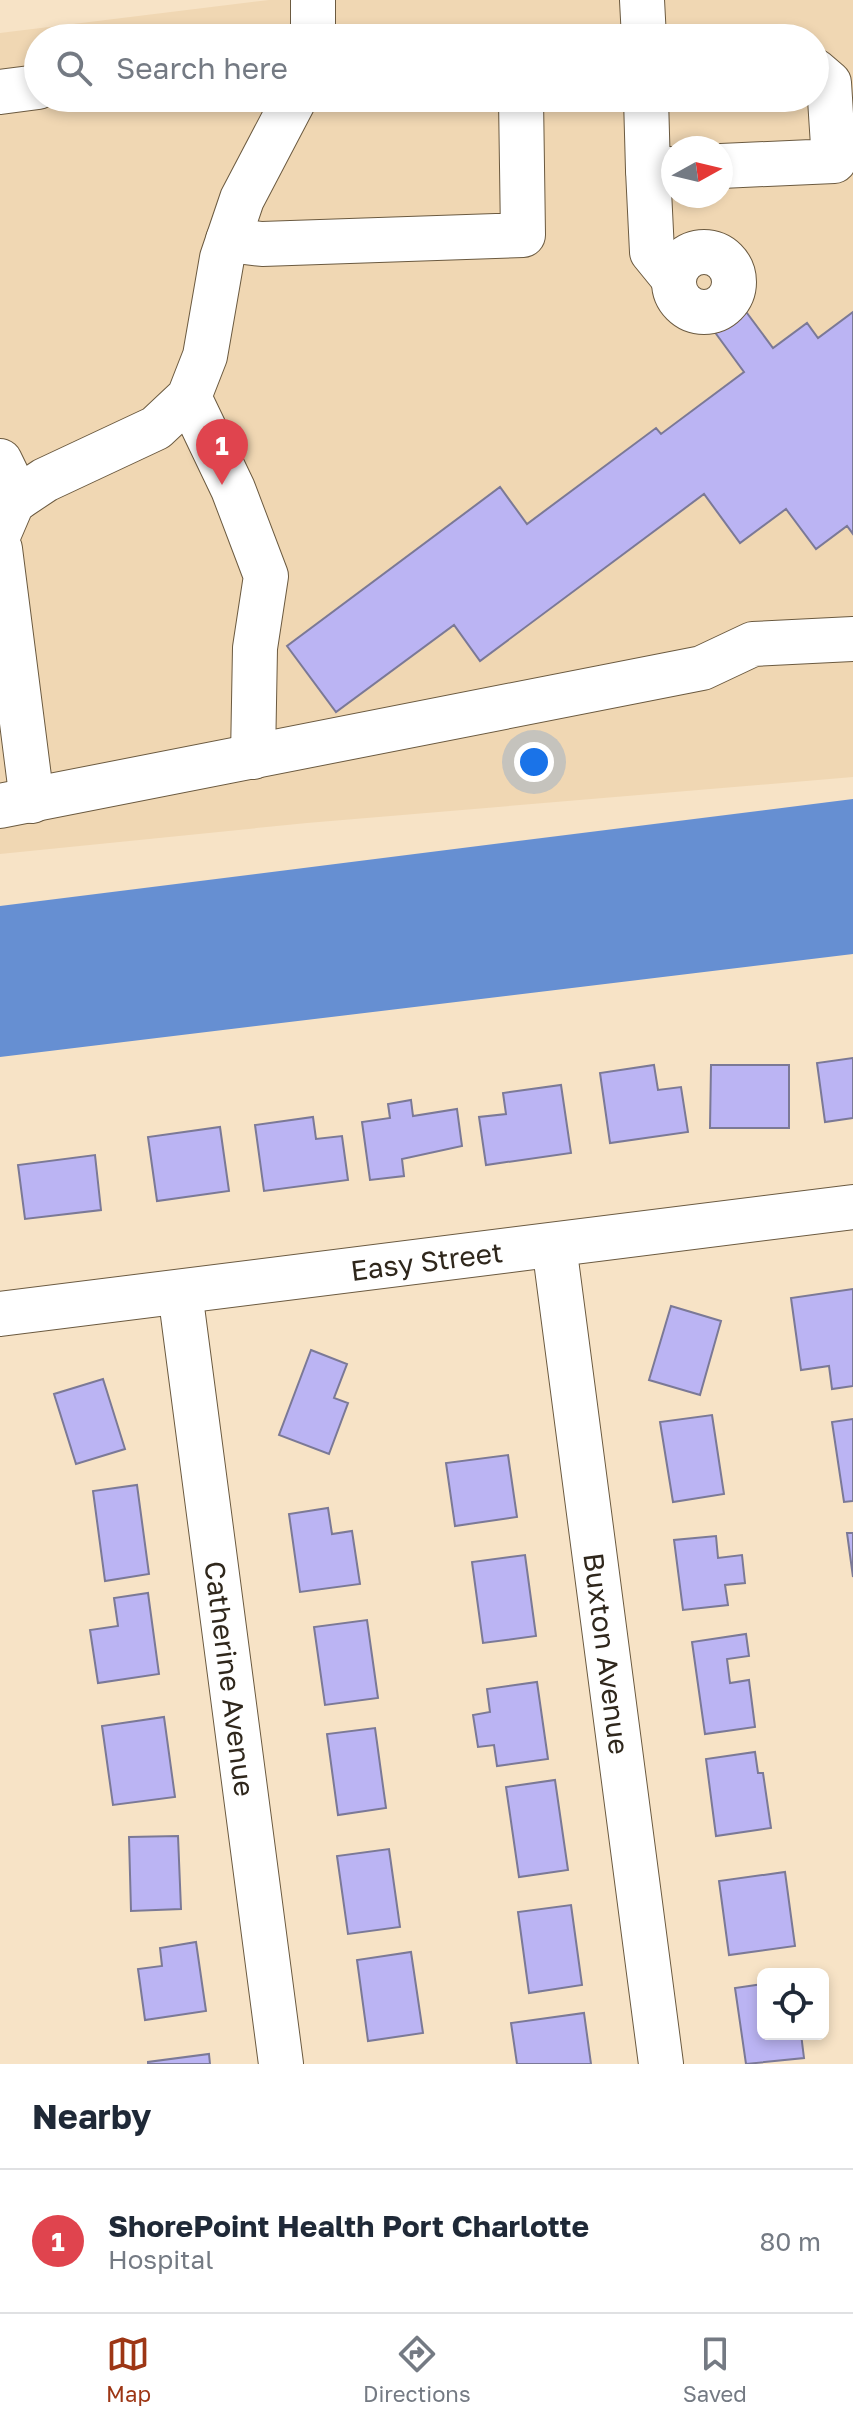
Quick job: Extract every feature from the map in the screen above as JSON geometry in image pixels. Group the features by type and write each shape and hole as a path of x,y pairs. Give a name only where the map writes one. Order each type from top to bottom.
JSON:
{"street":[{"path":"313,0 313,24"},
{"path":"642,0 643,24"},
{"path":"733,165 834,161 829,83"},
{"path":"0,92 24,89"},
{"path":"6,497 156,428 189,397 205,356 228,240 242,199 288,112"},
{"path":"228,240 262,244 523,235 521,112"},
{"path":"649,112 660,169 652,252 674,279"},
{"path":"189,397 233,489 266,576 255,648 253,757"},
{"path":"0,549 16,804 702,668 753,644 853,639"},
{"name":"Easy Street","path":"0,1314 853,1207"},
{"name":"Buxton Avenue","path":"554,1245 661,2064"},
{"name":"Catherine Avenue","path":"180,1292 281,2064"}],"shaded area":[{"path":"269,0 853,0 853,777 307,823 0,854 0,33 24,30 24,112 829,112 829,24 73,24"}],"water":[{"path":"853,799 853,954 0,1057 0,906"}],"building":[{"path":"744,309 773,348 807,323 818,338 853,312 853,534 847,526 816,549 786,509 740,543 704,494 480,661 454,625 336,712 287,646 500,487 527,524 656,428 661,434 744,372 714,331"},
{"path":"853,1058 853,1118 825,1122 817,1063"},
{"path":"654,1065 658,1090 681,1087 688,1132 610,1143 600,1073"},
{"path":"711,1065 789,1065 789,1128 710,1128"},
{"path":"561,1085 571,1153 486,1165 479,1117 506,1114 503,1093"},
{"path":"411,1100 413,1116 457,1109 462,1146 402,1159 404,1176 370,1180 362,1122 390,1118 388,1104"},
{"path":"313,1117 316,1139 342,1136 348,1180 264,1191 255,1125"},
{"path":"220,1127 229,1191 157,1201 148,1137"},
{"path":"95,1155 101,1210 25,1219 18,1165"},
{"path":"853,1289 853,1386 832,1389 829,1366 801,1370 791,1298"},
{"path":"671,1306 721,1321 700,1395 649,1380"},
{"path":"311,1350 347,1364 334,1398 348,1403 329,1454 279,1435"},
{"path":"103,1379 125,1449 76,1464 54,1394"},
{"path":"712,1415 724,1494 673,1502 660,1422"},
{"path":"853,1419 853,1501 844,1502 832,1422"},
{"path":"508,1455 517,1517 455,1526 446,1463"},
{"path":"137,1485 149,1574 105,1581 93,1491"},
{"path":"328,1508 332,1534 352,1531 360,1584 300,1592 289,1514"},
{"path":"847,1533 853,1533 853,1577"},
{"path":"716,1536 718,1558 742,1555 745,1583 725,1585 728,1605 683,1610 674,1540"},
{"path":"525,1555 536,1636 483,1643 472,1562"},
{"path":"148,1593 159,1674 98,1683 90,1630 118,1626 114,1598"},
{"path":"367,1620 378,1698 325,1705 314,1627"},
{"path":"746,1634 749,1656 727,1659 730,1683 749,1680 755,1727 705,1734 692,1642"},
{"path":"537,1682 548,1759 497,1766 494,1745 478,1747 473,1715 490,1712 487,1689"},
{"path":"164,1717 175,1797 113,1805 102,1726"},
{"path":"375,1728 386,1808 338,1815 327,1734"},
{"path":"755,1752 758,1773 763,1773 771,1828 716,1836 706,1759"},
{"path":"555,1780 568,1870 519,1877 506,1787"},
{"path":"178,1836 181,1909 131,1911 129,1837"},
{"path":"389,1849 400,1927 348,1934 337,1856"},
{"path":"785,1872 795,1946 729,1955 719,1881"},
{"path":"571,1905 582,1985 529,1993 518,1912"},
{"path":"196,1942 206,2011 145,2020 138,1969 162,1966 160,1948"},
{"path":"411,1952 423,2033 368,2041 357,1960"},
{"path":"757,1985 757,2040 802,2040 804,2058 746,2064 735,1988"},
{"path":"584,2013 591,2064 517,2064 511,2023"},
{"path":"209,2054 210,2064 148,2064 148,2062"}],"place":[{"name":"ShorePoint Health Port Charlotte","path":"222,485"}]}
